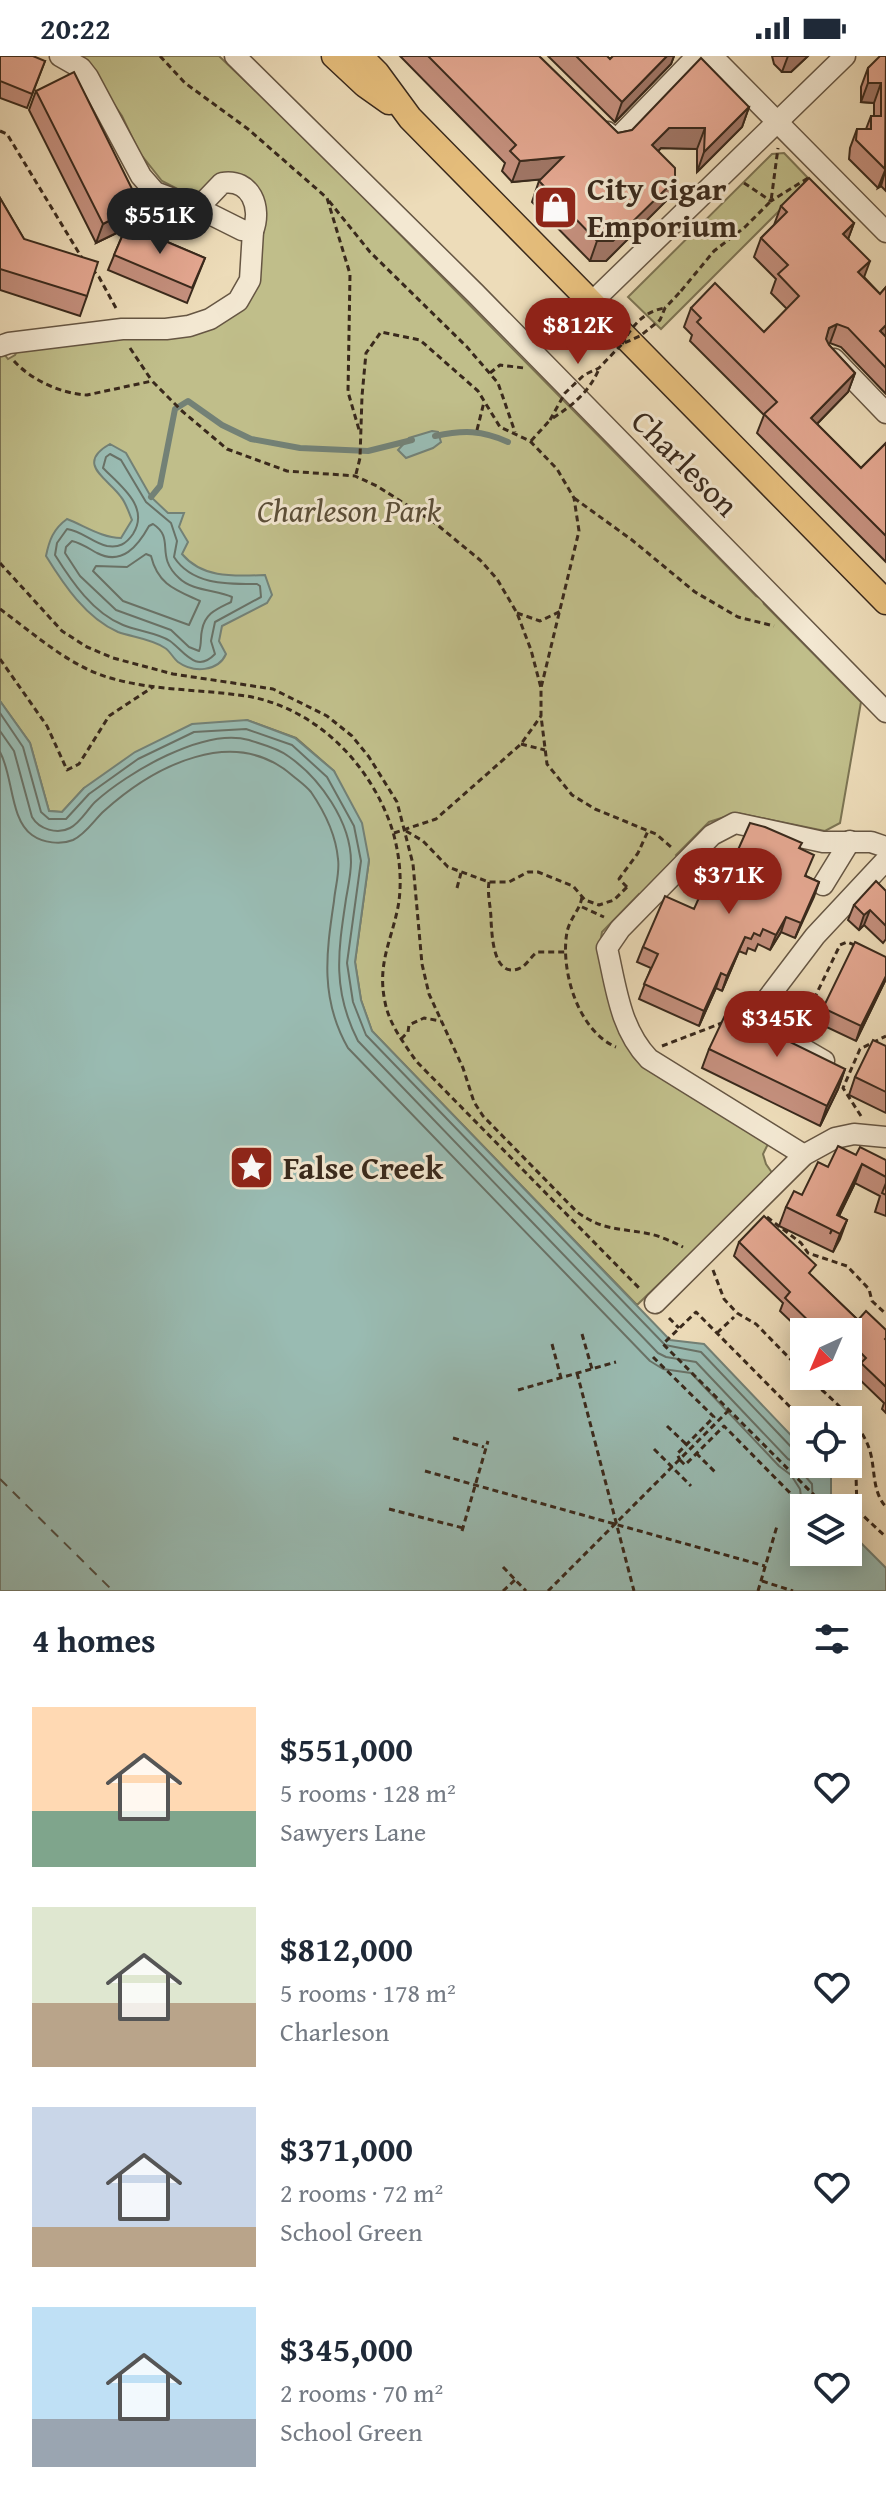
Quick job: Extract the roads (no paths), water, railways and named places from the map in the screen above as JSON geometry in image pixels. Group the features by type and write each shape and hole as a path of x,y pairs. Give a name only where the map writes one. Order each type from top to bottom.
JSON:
{"main road":[{"path":"334,56 365,85 410,118"},
{"path":"360,56 377,73 410,118 886,602"}],"street":[{"path":"60,56 81,68 88,77 147,184 165,198 198,208 242,230 253,231"},
{"name":"Charleson","path":"235,56 539,358 886,712"},
{"path":"594,120 615,141 697,56"},
{"path":"712,56 886,232"},
{"path":"592,302 845,56"},
{"path":"0,345 122,329 189,326 225,311 238,301 250,280 257,214 255,203 250,192 237,183 222,183 198,208"},
{"path":"832,356 886,413"},
{"path":"804,1155 642,1053 623,1018 607,948 620,929 712,835 735,823 823,842 871,842 886,847"},
{"path":"823,885 850,841"},
{"path":"841,1078 792,1042 752,1019 815,936 886,860"},
{"path":"655,1303 804,1155 835,1138 878,1135"}],"water":[{"path":"438,432 441,442 433,448 406,458 398,450 409,438"},
{"path":"110,444 126,453 151,497 168,513 184,513 179,527 188,542 182,554 190,562 220,574 265,575 272,595 267,603 222,626 219,641 226,654 211,667 198,669 184,666 160,645 106,626 77,600 46,556 52,536 67,519 100,534 121,538 132,520 123,499 94,465 100,451"},
{"name":"False Creek","path":"0,701 30,743 49,811 62,812 84,788 135,752 192,724 247,720 295,738 334,771 362,823 369,860 355,962 361,1000 372,1031 670,1340 704,1344 790,1434 790,1478 831,1478 831,1494 790,1494 790,1566 862,1566 862,1544 886,1568 886,1591 0,1591"}],"waterway":[{"path":"151,497 160,486 175,409 188,401 222,425 251,439 300,448 368,451 412,440"},
{"path":"435,436 472,432 508,442"}],"place":[{"name":"City Cigar Emporium","path":"556,207"},
{"name":"False Creek","path":"252,1168"}],"park label":[{"name":"Charleson Park","path":"349,511"}]}
